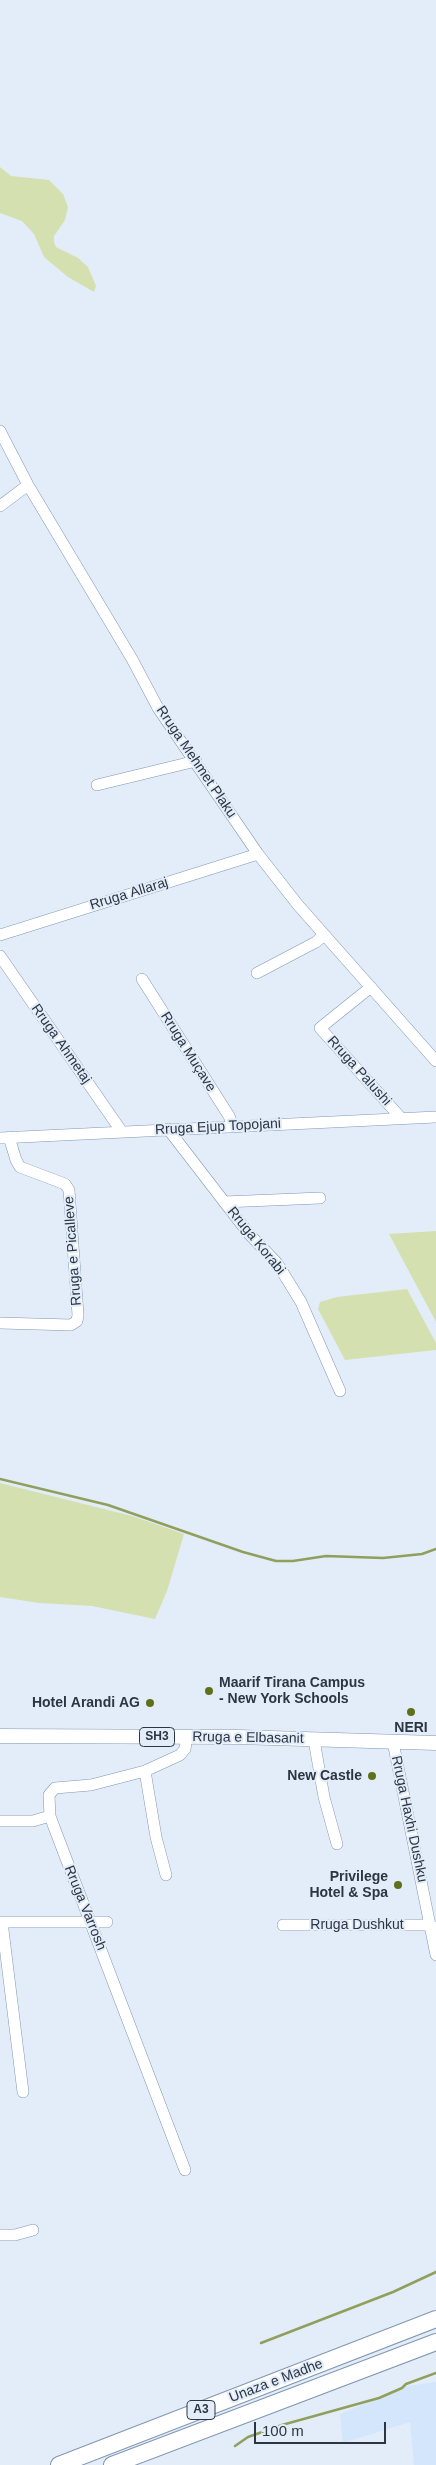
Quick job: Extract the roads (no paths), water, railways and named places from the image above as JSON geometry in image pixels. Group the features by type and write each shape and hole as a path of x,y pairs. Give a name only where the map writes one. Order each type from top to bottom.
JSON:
{"highway":[{"path":"343,2354 372,2335 436,2309"},
{"name":"Unaza e Madhe","path":"60,2465 436,2319"},
{"name":"Unaza e Madhe","path":"112,2465 436,2342"},
{"path":"349,2374 382,2372 436,2352"}],"main road":[{"name":"Rruga e Elbasanit","path":"0,1736 187,1737 436,1743"}],"street":[{"name":"Rruga Mehmet Plaku","path":"0,431 28,485 132,659 158,708 258,854 324,935 436,1061"},
{"path":"0,506 28,485"},
{"path":"97,785 196,761"},
{"name":"Rruga Allaraj","path":"0,935 258,854"},
{"path":"257,973 316,942 324,935"},
{"name":"Rruga Ahmetaj","path":"0,956 122,1132"},
{"name":"Rruga Muçave","path":"142,979 229,1116 233,1126"},
{"name":"Rruga Palushi","path":"371,987 320,1028 401,1118"},
{"name":"Rruga Ejup Topojani","path":"4,1138 436,1117"},
{"name":"Rruga Korabi","path":"168,1129 249,1234 277,1263 300,1302 340,1391"},
{"name":"Rruga e Picalleve","path":"0,1323 71,1325 77,1322 78,1315 69,1190 65,1184 20,1167 4,1138"},
{"path":"224,1202 320,1198"},
{"name":"Rruga Varrosh","path":"185,2170 50,1816 49,1795 53,1789 91,1785 145,1771 180,1755 185,1749 187,1737"},
{"path":"314,1740 324,1797 336,1844"},
{"name":"Rruga Haxhi Dushku","path":"393,1742 436,1955"},
{"path":"145,1771 156,1837 166,1875"},
{"path":"0,1821 33,1821 50,1816"},
{"path":"23,2092 1,1922 107,1922"},
{"name":"Rruga Dushkut","path":"283,1925 431,1925"},
{"path":"0,2235 15,2235 33,2230"}],"waterway":[{"path":"0,1479 108,1505 243,1552 276,1561 293,1561 326,1556 383,1558 422,1554 436,1549"},
{"path":"261,2343 393,2292 436,2272"},
{"path":"235,2446 248,2437 282,2425 379,2398 402,2388 406,2384 436,2373"}],"place":[{"name":"Maarif Tirana Campus - New York Schools","path":"209,1691"},
{"name":"Hotel Arandi AG","path":"150,1703"},
{"name":"NERI","path":"411,1712"},
{"name":"New Castle","path":"372,1776"},
{"name":"Privilege Hotel & Spa","path":"398,1885"}]}
